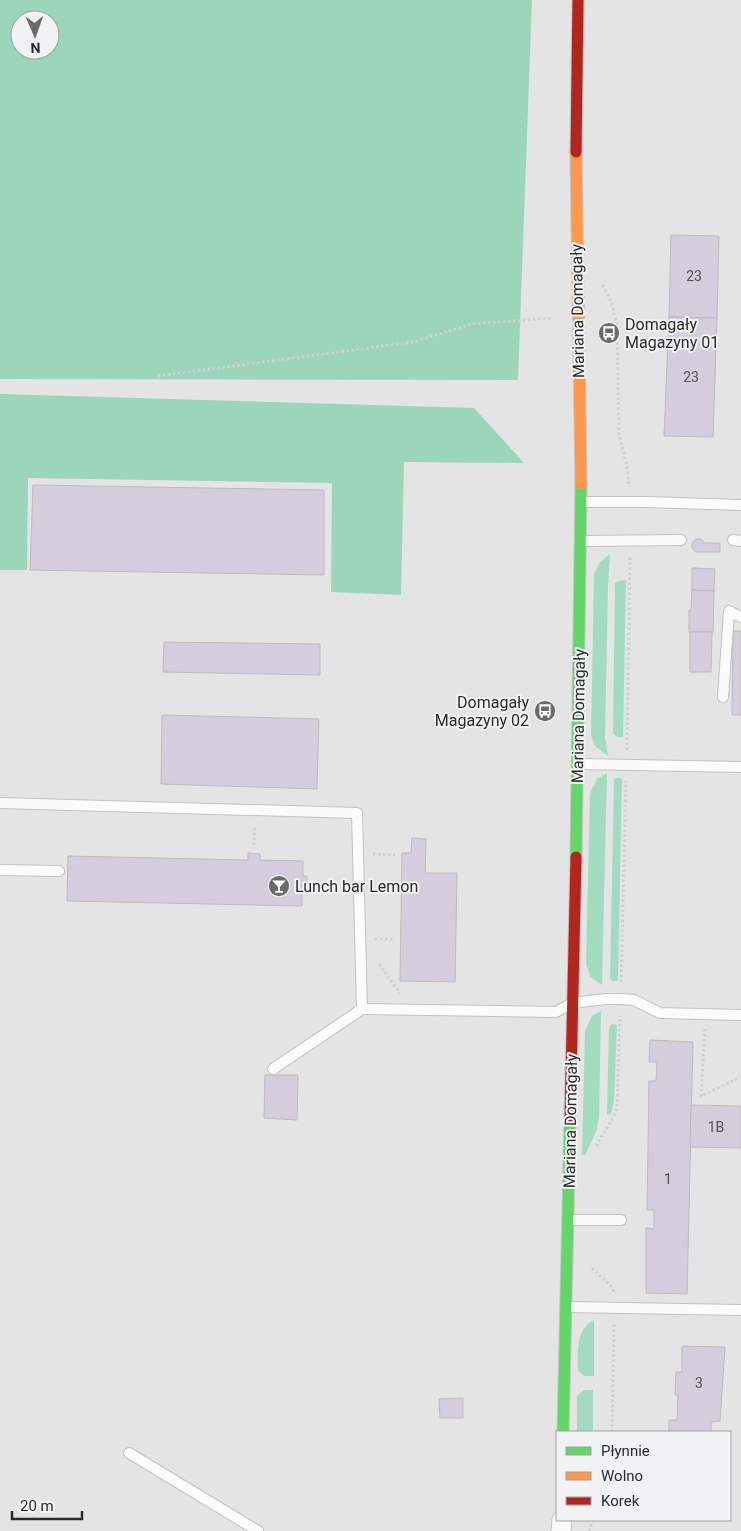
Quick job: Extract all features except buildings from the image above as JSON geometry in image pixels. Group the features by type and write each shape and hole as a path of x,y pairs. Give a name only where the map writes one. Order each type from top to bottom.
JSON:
{"street":[{"name":"Mariana Domagały","path":"563,1431 582,502 575,188 578,0"}],"lane":[{"path":"582,502 741,505"},
{"path":"581,541 682,540"},
{"path":"723,697 729,611 741,617"},
{"path":"578,764 741,767"},
{"path":"0,802 357,813 362,1009"},
{"path":"0,870 59,871"},
{"path":"273,1069 362,1009 556,1012 572,1003 606,999 634,1000 660,1012 741,1015"},
{"path":"568,1220 621,1220"},
{"path":"566,1307 741,1310"},
{"path":"129,1453 258,1531"}],"path":[{"path":"603,284 612,304 617,326 620,434 630,491"},
{"path":"158,376 413,342 472,324 577,316"},
{"path":"627,758 630,551"},
{"path":"621,988 626,771"},
{"path":"360,938 394,939"},
{"path":"360,938 412,1010"},
{"path":"603,1132 610,1124 617,1108 620,1009"},
{"path":"706,1014 701,1096 741,1077"},
{"path":"599,1276 611,1285 615,1298"},
{"path":"612,1431 614,1319"}],"green space":[{"path":"0,0 532,0 518,380 0,379"},
{"path":"0,394 474,408 524,463 404,462 401,595 331,592 332,483 28,478 27,570 0,570"},
{"path":"610,554 605,737 608,756 595,746 591,735 594,574 600,562"},
{"path":"626,580 623,737 617,737 613,733 615,583"},
{"path":"607,773 602,985 590,976 586,964 590,794 597,779"},
{"path":"622,778 618,981 612,981 610,978 614,780"},
{"path":"601,1011 599,1117 596,1132 585,1155 582,1155 585,1031 592,1016"},
{"path":"612,1024 617,1025 614,1100 611,1114 607,1114 609,1027"},
{"path":"594,1320 594,1376 584,1376 578,1371 579,1342 583,1329"},
{"path":"584,1390 593,1390 593,1431 577,1431 577,1396"}],"traffic: fast":[{"path":"576,857 581,484"},
{"path":"563,1431 570,1120"}],"traffic: slow":[{"path":"576,152 581,484"}],"traffic: jam":[{"path":"576,152 578,0"},
{"path":"570,1120 576,857"}],"place":[{"name":"Domagały Magazyny 01","path":"609,333"},
{"name":"Domagały Magazyny 02","path":"545,711"},
{"name":"Lunch bar Lemon","path":"279,886"}]}
